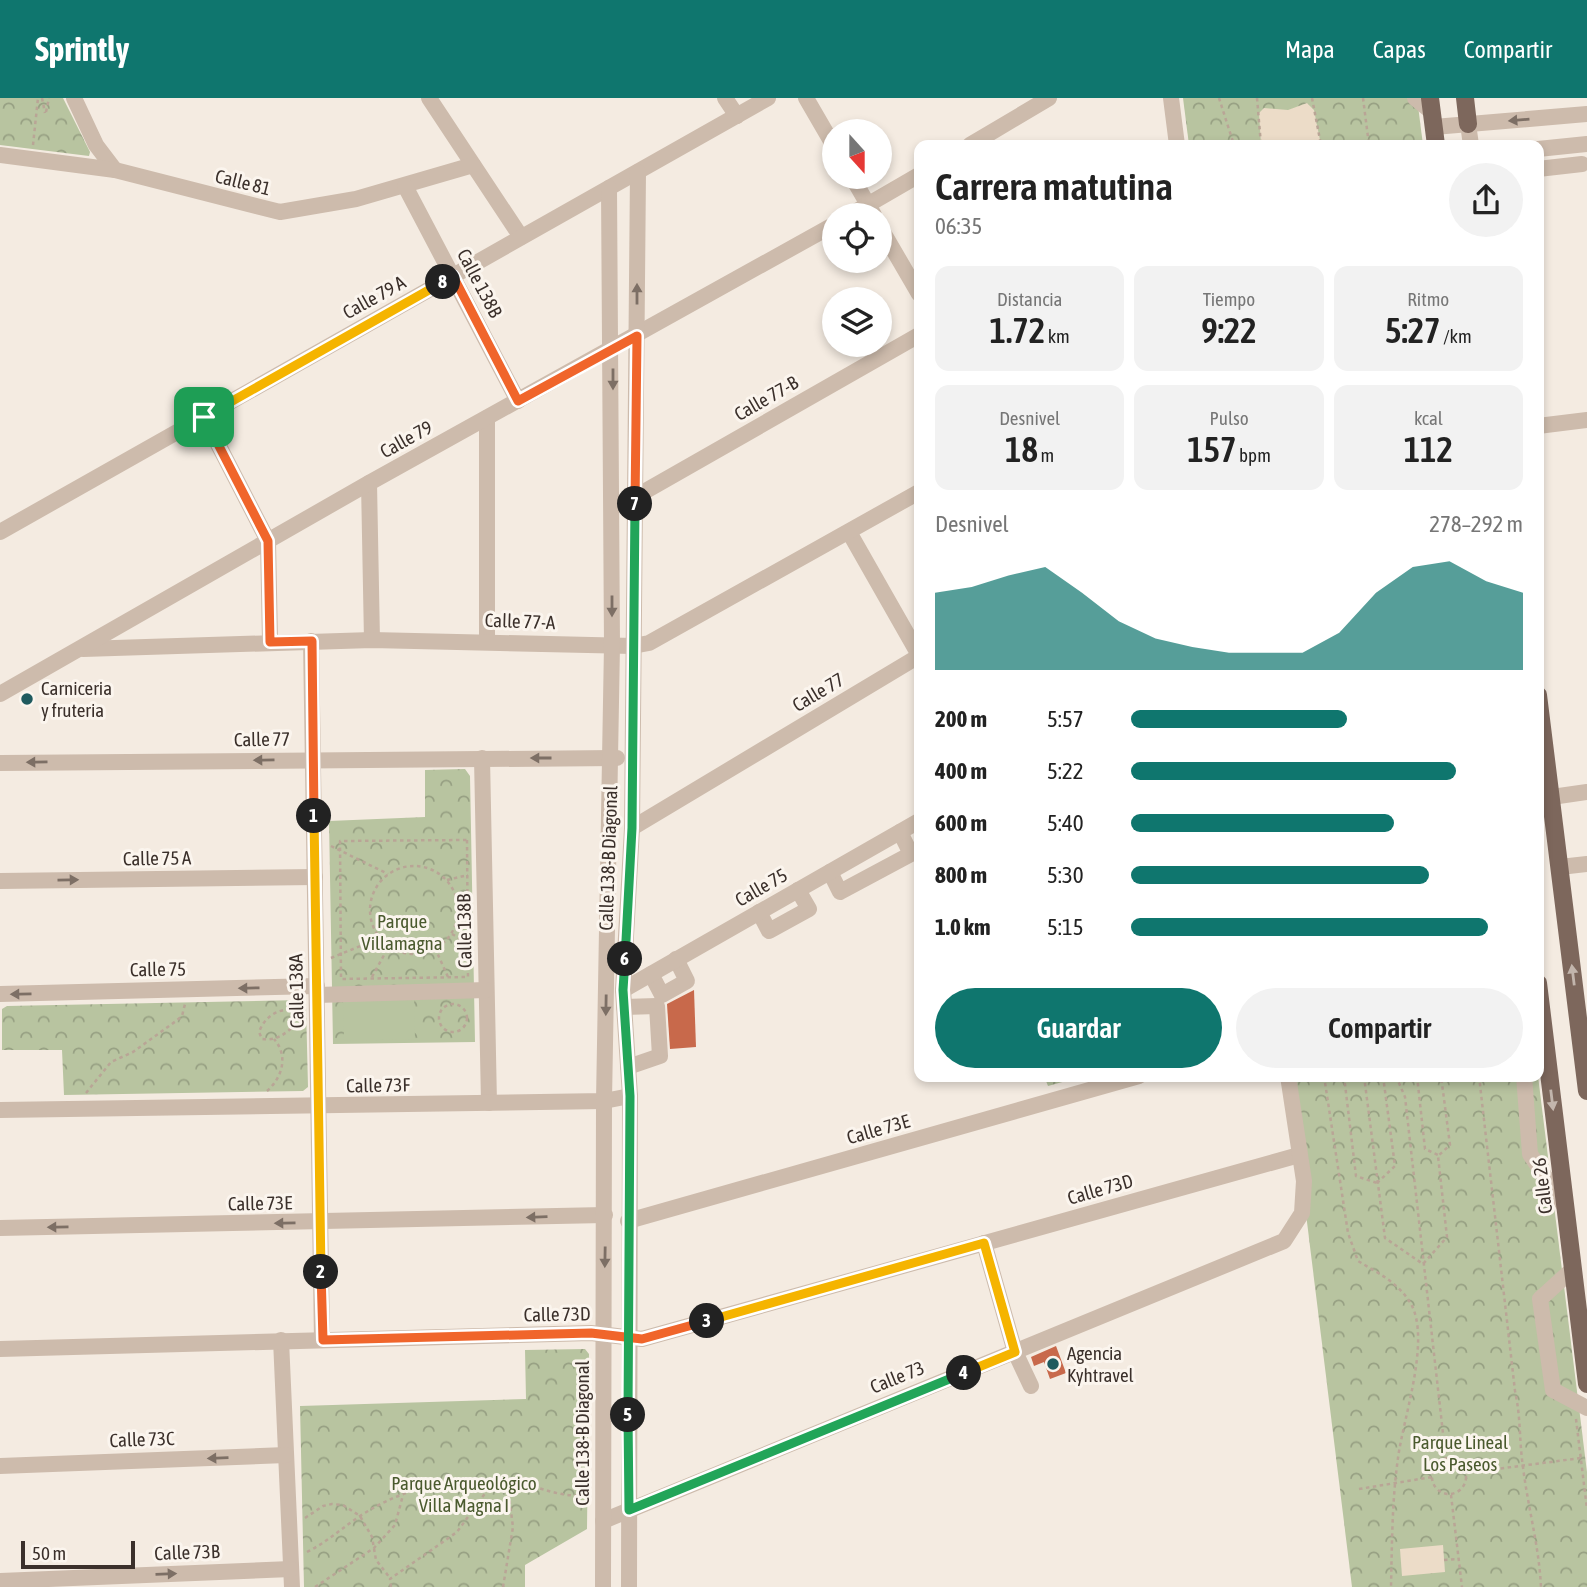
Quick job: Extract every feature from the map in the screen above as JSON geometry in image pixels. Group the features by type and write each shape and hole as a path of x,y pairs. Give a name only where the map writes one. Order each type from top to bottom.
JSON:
{"main road":[{"path":"1465,98 1468,124"},
{"path":"1545,798 1559,867 1587,1085"},
{"name":"Calle 26","path":"1544,1063 1587,1384"}],"street":[{"path":"74,98 96,145 116,170"},
{"path":"429,98 522,237"},
{"path":"725,98 737,116"},
{"name":"Calle 79 A","path":"0,532 768,98"},
{"path":"806,98 822,126"},
{"path":"978,140 1049,98"},
{"path":"1171,98 1176,140"},
{"path":"1415,98 1433,121 1468,124 1587,114"},
{"path":"1468,124 1470,140"},
{"path":"1582,164 1545,168 1544,148 1587,144"},
{"name":"Calle 81","path":"0,155 116,170 280,212 338,203 473,165"},
{"name":"Calle 138-B Diagonal","path":"629,1587 627,1338 630,1096 623,990 632,828 638,172"},
{"path":"881,203 914,179"},
{"name":"Calle 138B","path":"405,186 518,401"},
{"name":"Calle 138-B Diagonal","path":"603,1587 604,1101 612,645 609,188"},
{"name":"Calle 79","path":"0,694 369,483 822,231"},
{"path":"892,248 914,286"},
{"name":"Calle 77-B","path":"635,497 914,338"},
{"path":"204,417 268,541 270,642"},
{"path":"486,641 487,418"},
{"path":"1544,425 1587,420"},
{"path":"369,483 372,640"},
{"name":"Calle 77-A","path":"80,649 372,640 633,646 663,638 914,495"},
{"path":"849,532 914,646"},
{"name":"Calle 138A","path":"312,641 315,877 313,994 319,1107 323,1340"},
{"name":"Calle 77","path":"632,828 914,658"},
{"name":"Calle 138B","path":"482,758 489,1103"},
{"name":"Calle 77","path":"0,763 632,759"},
{"path":"1545,798 1587,792"},
{"name":"Calle 75","path":"623,990 914,824"},
{"path":"830,872 840,892 911,854 900,832"},
{"path":"1559,867 1587,864"},
{"name":"Calle 75 A","path":"0,881 315,877"},
{"path":"651,974 662,995 687,981 676,959"},
{"name":"Calle 75","path":"0,994 313,994 367,986 486,990"},
{"path":"624,1007 657,1006 660,1056 628,1067"},
{"name":"Calle 73E","path":"628,1221 1118,1082"},
{"path":"1289,1082 1299,1155"},
{"path":"1524,1082 1530,1154 1565,1207"},
{"name":"Calle 73F","path":"0,1110 604,1101 630,1096"},
{"name":"Calle 73","path":"603,1521 1284,1241 1302,1213 1304,1181 1299,1155"},
{"name":"Calle 73D","path":"0,1349 281,1340 603,1335 642,1339 1299,1155"},
{"name":"Calle 73E","path":"0,1228 605,1215"},
{"path":"984,1243 1015,1352 1031,1386"},
{"path":"1573,1269 1540,1299 1553,1390 1587,1408"},
{"path":"281,1340 286,1455 295,1562 292,1587"},
{"name":"Calle 73C","path":"0,1466 286,1455"},
{"name":"Calle 73B","path":"0,1581 295,1562"}],"path":[{"path":"40,98 46,113 49,98"},
{"path":"32,152 40,98"},
{"path":"1219,98 1232,140"},
{"path":"1257,98 1261,140"},
{"path":"1312,98 1320,140"},
{"path":"1363,98 1368,140"},
{"path":"467,840 467,875 468,977 367,986 341,979 340,841 467,840"},
{"path":"327,844 388,874"},
{"path":"410,865 424,866 447,880 455,893 458,907 451,934 429,951 414,954 389,946 380,938 370,919 369,904 374,890 388,874 410,865"},
{"path":"447,880 475,873"},
{"path":"451,934 476,948"},
{"path":"329,959 380,938"},
{"path":"367,986 389,946"},
{"path":"297,1010 280,1011 262,1022 259,1032 262,1039 274,1040 296,1024 297,1010 313,994"},
{"path":"81,1100 111,1062 141,1046 182,1016 185,1001"},
{"path":"451,1004 460,1006 467,1016 465,1025 458,1030 446,1029 440,1017 443,1009 451,1004"},
{"path":"258,1097 276,1083 281,1070 281,1051 274,1040"},
{"path":"1325,1082 1348,1233 1357,1261 1393,1282 1412,1306 1417,1335 1415,1380 1398,1458 1391,1587"},
{"path":"1345,1082 1356,1176 1377,1183"},
{"path":"1365,1082 1385,1238 1423,1264"},
{"path":"1377,1183 1395,1166 1384,1082"},
{"path":"1399,1082 1405,1097 1446,1460"},
{"path":"1418,1082 1426,1149 1438,1156"},
{"path":"1438,1156 1450,1145 1442,1082"},
{"path":"1480,1082 1515,1391 1521,1423 1522,1466 1539,1553 1541,1587"},
{"path":"1423,1264 1447,1237 1438,1156"},
{"path":"1466,1473 1581,1458"},
{"path":"1432,1477 1437,1465 1446,1460 1460,1464 1466,1473"},
{"path":"1432,1477 1440,1492 1451,1494 1461,1489 1466,1473"},
{"path":"1359,1489 1432,1477"},
{"path":"295,1562 329,1541 360,1516 404,1494 452,1480 520,1482 540,1491 563,1495 590,1494"},
{"path":"390,1579 457,1532 494,1481"},
{"path":"503,1587 513,1527 507,1481"},
{"path":"315,1587 374,1548 395,1525 404,1494"},
{"path":"1451,1494 1462,1587"},
{"path":"299,1520 323,1506 332,1504 343,1505 360,1516 367,1525 376,1560 390,1579 391,1587"},
{"path":"1444,1560 1458,1559"}],"green space":[{"path":"0,98 63,98 90,152 89,156 0,145"},
{"path":"1183,98 1417,98 1422,140 1188,140"},
{"name":"Parque Villamagna","path":"465,769 470,776 475,1042 333,1044 329,821 425,817 425,770"},
{"path":"414,996 415,1039 344,1041 343,998"},
{"path":"302,1000 306,1005 308,1087 303,1091 64,1095 62,1050 2,1050 2,1009 7,1006"},
{"path":"1046,1082 1062,1082 1048,1086"},
{"name":"Parque Lineal Los Paseos","path":"1290,1082 1539,1082 1587,1472 1587,1587 1352,1587"},
{"name":"Parque Arqueológico Villa Magna I","path":"585,1349 589,1354 587,1529 525,1565 525,1587 304,1587 300,1406 526,1399 525,1350"}],"shaded area":[{"path":"1307,103 1314,110 1320,140 1261,140 1259,113 1264,108 1288,110"},
{"path":"1443,1545 1445,1572 1402,1576 1400,1549"}],"building":[{"path":"694,990 696,1047 670,1049 667,1004"},
{"name":"Agencia Kyhtravel","path":"1056,1346 1066,1373 1050,1379 1044,1362 1034,1366 1031,1357"}],"place":[{"name":"Carniceria y fruteria","path":"27,699"},
{"name":"Agencia Kyhtravel","path":"1053,1364"}],"route":[{"path":"204,417 268,541 270,642 312,641 323,1340 591,1333 627,1338 642,1339 984,1243 1015,1352 629,1510 627,1338 630,1096 623,990 632,828 637,336 518,401 453,276 204,417"}]}
